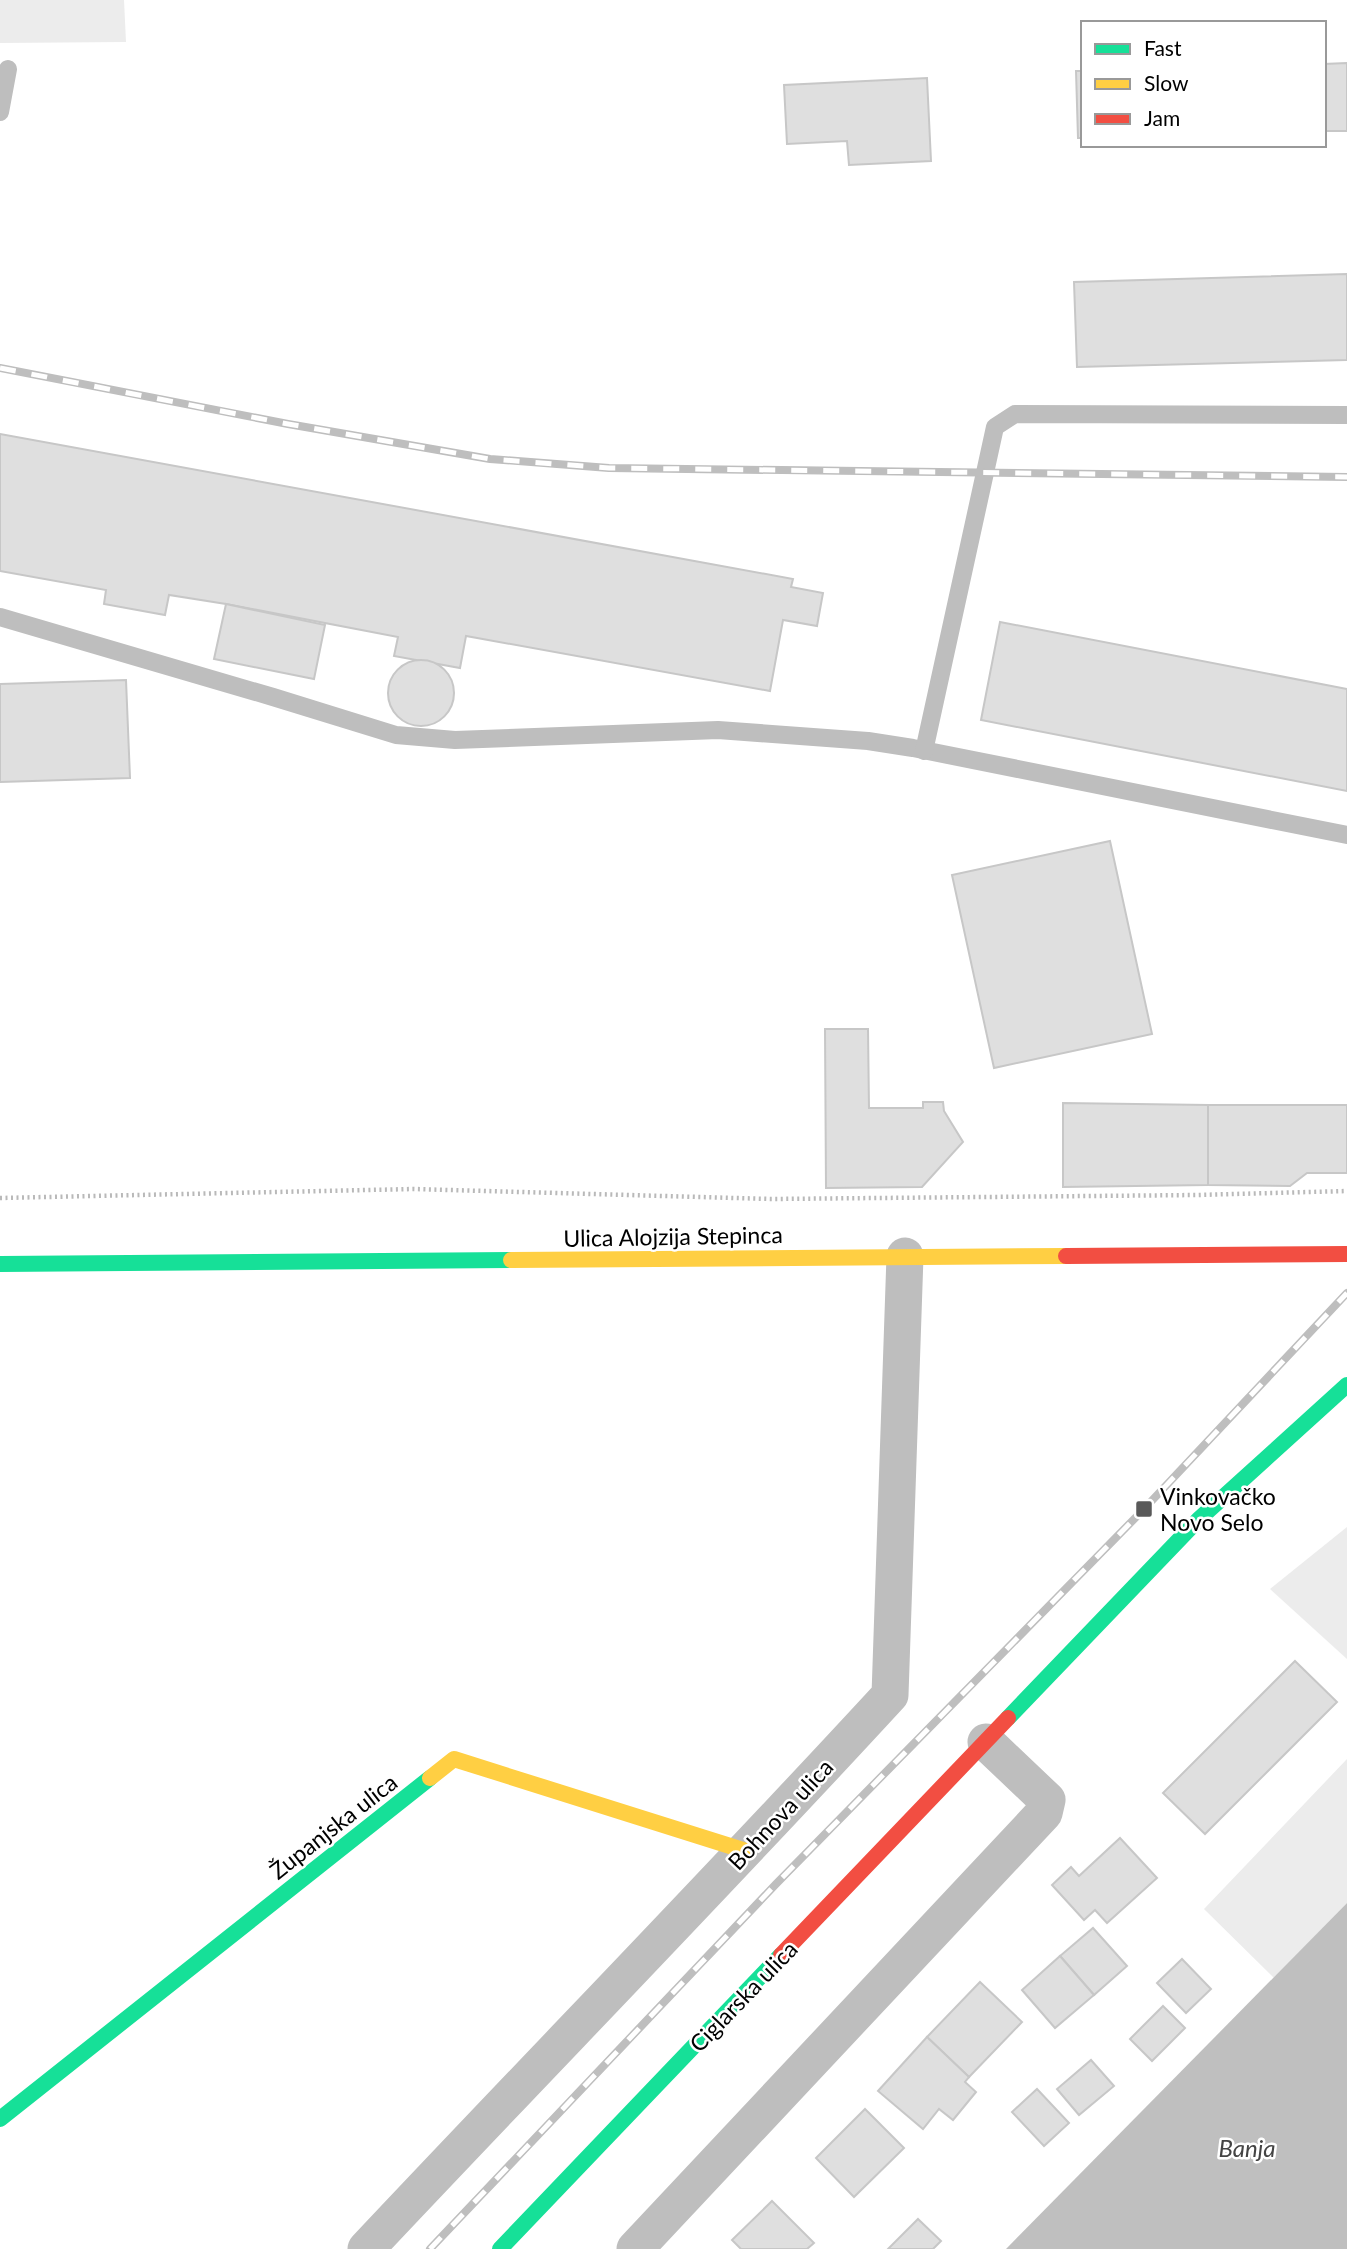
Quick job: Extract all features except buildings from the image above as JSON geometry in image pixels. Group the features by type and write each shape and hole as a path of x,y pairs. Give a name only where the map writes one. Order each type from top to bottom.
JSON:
{"street":[{"name":"Ulica Alojzija Stepinca","path":"0,1264 1338,1254"},
{"name":"Bohnova ulica","path":"366,2249 746,1851 890,1695 905,1256"},
{"name":"Ciglarska ulica","path":"500,2249 1198,1520 1347,1385"},
{"path":"635,2249 1044,1813 1047,1800 985,1742"},
{"name":"Županjska ulica","path":"0,2119 454,1759 746,1851"}],"lane":[{"path":"0,112 8,69"},
{"path":"924,751 995,428 1015,414 1347,415"},
{"path":"0,617 396,735 455,740 718,730 868,741 1347,835"},
{"path":"1338,1254 1347,1234"}],"path":[{"path":"0,1198 414,1189 771,1199 1347,1191"}],"shaded area":[{"path":"0,0 124,0 126,42 0,43"},
{"path":"1347,1527 1347,1659 1270,1589"},
{"path":"1347,1759 1347,1903 1274,1978 1204,1909"}],"water":[{"name":"Banja","path":"1347,1903 1347,2249 1006,2249"}],"railway":[{"path":"0,368 288,424 490,459 609,468 1347,477"},
{"path":"430,2249 776,1884 1144,1509 1347,1293"}],"traffic: fast":[{"path":"0,1264 511,1260"},
{"path":"1008,1718 1198,1520 1347,1385"},
{"path":"0,2119 430,1778"},
{"path":"500,2249 781,1955"}],"traffic: slow":[{"path":"511,1260 1066,1256"},
{"path":"430,1778 454,1759 746,1851"}],"traffic: jam":[{"path":"1066,1256 1347,1254"},
{"path":"781,1955 1008,1718"}],"place":[{"name":"Vinkovačko Novo Selo","path":"1144,1509"}]}
